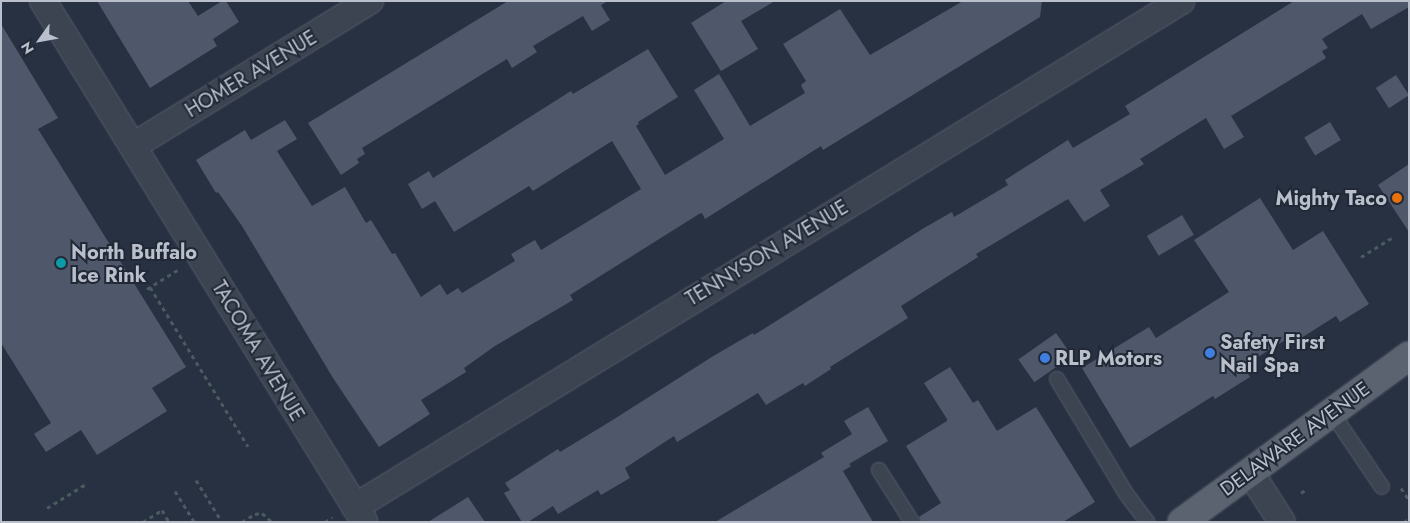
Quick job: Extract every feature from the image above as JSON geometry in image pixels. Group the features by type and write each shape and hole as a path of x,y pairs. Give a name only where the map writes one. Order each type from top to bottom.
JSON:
{"main road":[{"name":"DELAWARE AVENUE","path":"1190,519 1250,472 1409,356"}],"street":[{"name":"TACOMA AVENUE","path":"43,1 133,146 351,515"},
{"name":"HOMER AVENUE","path":"133,146 370,1"},
{"name":"TENNYSON AVENUE","path":"351,515 1180,1"},
{"path":"1250,472 1282,522"}],"lane":[{"path":"1057,379 1126,495 1147,522"},
{"path":"1332,413 1382,487"},
{"path":"879,470 912,522"}],"path":[{"path":"1362,257 1392,238"},
{"path":"180,269 148,288 248,446"},
{"path":"196,480 222,522"},
{"path":"47,508 86,484"},
{"path":"175,491 194,522"},
{"path":"1404,493 1409,500"},
{"path":"144,522 162,510 170,522"},
{"path":"242,522 255,514 262,513 272,522"},
{"path":"325,522 351,515"},
{"path":"1404,522 1409,519"}],"building":[{"path":"97,1 188,1 198,16 222,1 226,1 239,22 213,39 217,46 150,88"},
{"path":"508,1 608,1 601,5 610,20 592,31 583,16 533,46 537,52 512,68 507,59 362,148 365,154 357,159 359,163 341,175 308,123"},
{"path":"726,1 775,1 741,21 758,49 721,71 691,23"},
{"path":"963,1 1042,1 1040,17 823,150 821,146 705,219 702,213 699,214 570,295 573,300 495,346 464,368 466,372 421,400 430,414 379,447 333,378 242,226 218,192 216,193 196,160 245,130 251,140 285,120 297,139 277,151 312,206 345,187 366,223 371,220 392,254 395,253 421,297 440,284 447,295 458,288 462,293 515,261 511,254 535,240 541,250 641,189 612,141 533,191 529,186 454,232 435,201 422,209 408,184 429,171 433,178 571,91 573,94 648,49 678,97 638,122 639,124 636,126 665,175 724,139 694,90 719,74 750,126 805,93 801,85 806,81 783,44 840,9 870,55"},
{"path":"1294,1 1409,1 1409,7 1371,29 1362,14 1322,39 1328,48 1322,51 1326,58 1231,116 1244,137 1224,149 1206,118 1140,159 1144,164 1100,190 1110,206 1084,222 1068,199 976,254 978,257 901,306 908,318 830,367 831,369 805,386 803,383 766,405 758,393 677,442 674,436 625,468 630,478 601,495 598,490 558,514 553,506 528,522 522,522 504,493 510,490 505,483 558,449 560,452 611,421 715,355 753,333 754,335 924,228 952,212 954,217 1008,185 1005,180 1068,140 1073,148 1130,114 1125,106"},
{"name":"North Buffalo Ice Rink","path":"1,24 58,118 38,129 186,367 152,388 167,411 97,455 81,430 46,452 34,434 51,423 1,343"},
{"path":"1396,75 1409,95 1389,108 1376,88"},
{"path":"1330,122 1341,140 1315,155 1304,137"},
{"name":"Mighty Taco","path":"1409,164 1409,232 1378,185"},
{"path":"1260,198 1293,250 1323,231 1369,304 1340,322 1336,316 1298,340 1295,334 1243,366 1250,377 1215,399 1213,396 1130,448 1082,368 1149,327 1156,338 1229,292 1194,240"},
{"path":"1182,215 1194,235 1159,256 1147,236"},
{"name":"RLP Motors","path":"1056,333 1072,356 1034,382 1018,359"},
{"path":"950,367 973,403 978,400 997,431 1036,407 1095,502 1063,522 921,522 919,517 941,503 906,446 947,421 924,383"},
{"path":"868,407 888,441 849,464 851,466 843,471 873,522 715,522 824,457 821,453 852,434 844,421"},
{"path":"468,497 485,522 428,522"}],"place":[{"name":"Mighty Taco","path":"1397,198"},
{"name":"North Buffalo Ice Rink","path":"61,263"},
{"name":"Safety First Nail Spa","path":"1210,353"},
{"name":"RLP Motors","path":"1045,358"}]}
